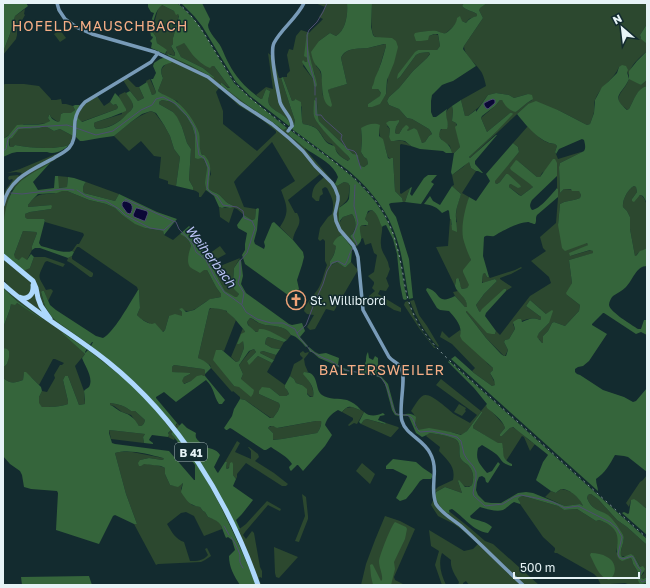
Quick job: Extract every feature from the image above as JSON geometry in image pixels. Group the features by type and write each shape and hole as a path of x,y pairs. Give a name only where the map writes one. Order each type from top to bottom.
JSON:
{"highway":[{"path":"3,257 29,280 33,286 33,291 30,296 21,298 3,284"},
{"path":"3,257 33,281 39,302 44,311 49,318 63,330"},
{"name":"B 41","path":"3,284 29,307 97,353 116,368 158,409 182,438 216,492 239,537 258,585"}],"main road":[{"path":"57,3 63,16 68,22 76,27 92,34 158,53 213,80 240,103 286,133 332,183 338,196 335,218 337,225 354,246 358,257 363,310 389,357 402,369 401,415 403,424 407,430 426,446 431,455 435,470 434,497 438,506 442,512 468,532 523,585"},
{"path":"286,133 292,126 292,123 281,105 272,55 273,45 298,14 304,3"},
{"path":"150,50 153,57 151,62"},
{"path":"3,205 5,196 14,183 25,173 69,148 73,141 76,115 80,107 85,102 151,62 158,53"}],"green space":[{"path":"3,3 26,3 28,6 15,16 3,52"},
{"path":"148,3 177,3 182,7 200,27 234,83 287,128 283,130 221,85 222,83 230,88 214,66 210,68 205,66 192,54 184,43 176,47 181,57 203,68 214,78 167,55 175,55 171,46 173,44 173,38 179,16 178,14 176,15 174,11 162,5 156,13 152,31 156,37 157,43 167,50 165,54 151,48 152,43 150,41 153,37 150,33 150,27 154,13 151,12 148,7"},
{"path":"181,3 202,3 210,19 208,28 221,47 235,74 247,88 261,99 266,89 270,91 268,99 269,104 286,118 290,124 289,126 250,96 236,82 202,26"},
{"path":"315,3 347,3 347,17 342,30 336,36 330,33 319,41 316,66 319,69 321,76 323,96 330,99 329,89 347,84 341,58 343,54 353,49 368,48 386,44 374,84 381,93 381,96 368,104 380,102 386,94 392,38 379,38 372,32 372,3 464,3 462,6 463,7 477,14 477,16 469,19 466,23 457,21 446,33 437,31 420,32 429,36 435,34 438,35 440,46 437,50 418,50 397,79 416,55 420,53 430,53 387,101 389,105 399,109 407,118 412,119 429,129 432,134 425,142 422,143 414,128 408,132 407,130 402,129 399,134 397,134 395,133 396,127 399,122 387,126 390,129 389,137 394,141 403,141 411,146 400,145 400,193 401,194 410,188 405,202 403,202 402,198 395,191 393,158 390,159 388,156 379,130 361,128 361,152 367,159 368,164 364,167 361,166 359,159 319,121 317,103 317,122 348,156 350,159 349,161 337,152 332,144 325,140 320,132 311,126 303,124 302,107 295,100 292,101 283,77 287,77 287,74 290,71 287,55 289,49 293,50 296,36 301,30 307,32 305,56 307,58 307,62 305,62 303,66 313,79 315,75 307,42 309,33 323,19 319,17 325,7"},
{"path":"347,3 372,3 371,27 373,35 375,37 392,38 396,41 398,47 394,63 387,80 386,94 380,104 372,107 368,107 368,104 380,96 381,93 378,89 372,89 372,87 386,44 368,48 353,49 343,54 341,58 347,84 328,90 332,105 331,107 327,105 325,101 321,72 314,63 311,52 319,41 330,33 336,36 342,30 347,17"},
{"path":"464,3 487,3 480,8 479,10 483,18 463,49 476,66 453,81 442,85 432,95 431,101 431,112 433,117 436,117 447,109 446,115 448,126 447,129 441,129 439,135 440,138 447,144 452,153 420,149 411,146 405,141 391,141 389,137 390,129 386,123 389,121 399,120 395,133 397,134 399,134 406,125 409,128 407,130 408,131 414,128 417,130 422,143 425,142 432,134 429,129 412,119 407,118 399,109 389,105 387,101 389,97 430,54 429,52 416,55 397,79 398,74 415,52 418,50 437,50 440,46 438,34 429,36 428,40 416,41 414,35 415,33 437,31 446,33 460,16 462,21 466,23 471,18 477,16 477,14 462,6"},
{"path":"487,3 647,3 647,24 640,37 647,44 647,51 633,65 629,72 629,76 627,72 619,67 614,76 603,87 594,102 593,117 590,124 587,125 560,111 528,104 470,158 469,157 494,134 510,113 487,132 481,118 500,100 516,112 532,100 528,94 514,98 509,95 496,93 488,95 479,107 468,116 465,116 461,100 486,86 482,73 466,53 464,46 483,18 479,8"},
{"path":"160,5 174,11 179,15 173,38 173,44 171,46 175,54 174,56 165,54 167,52 157,43 156,37 152,31"},
{"path":"25,9 25,15 17,29 16,39 3,55 15,16"},
{"path":"647,24 647,44 641,39 640,35"},
{"path":"60,30 66,38 60,42 54,34"},
{"path":"307,32 309,33 308,44 317,85 316,87 314,86 313,79 302,62 303,60 307,62 307,58 304,56"},
{"path":"184,43 214,66 230,88 221,83 247,105 280,128 287,128 290,130 291,137 305,148 337,186 344,182 348,183 350,186 348,198 340,207 340,222 343,217 352,214 356,225 350,236 357,246 353,249 342,235 339,236 330,265 337,262 346,267 351,262 358,270 334,311 326,309 315,329 310,330 307,327 314,315 307,314 304,311 308,302 322,281 327,265 325,261 325,241 323,239 320,241 318,239 320,228 332,214 332,200 327,188 325,187 322,189 323,194 320,196 319,201 316,201 312,197 314,188 324,177 320,174 288,200 299,217 299,224 293,240 280,227 286,213 285,200 281,190 295,181 272,142 234,182 244,207 256,209 255,219 252,220 234,208 229,223 220,217 219,207 230,208 232,205 209,189 208,181 211,174 210,169 200,151 199,135 177,101 163,95 158,91 163,78 162,70 167,63 167,58 169,56 214,77 203,68 181,57 176,47","holes":["219,88 234,101 276,131 276,133 257,151 223,124 223,111 216,92"]},
{"path":"647,51 647,80 641,85 629,79 629,71"},
{"path":"268,53 273,57 295,121 292,129 286,118 273,109 269,104 268,99 270,91 266,89 262,99 256,95 266,87 273,89"},
{"path":"163,58 167,58 172,61 171,63 165,64 161,70 163,78 158,91 175,100 184,108 193,120 199,133 202,155 204,155 207,159 210,167 209,189 218,194 233,207 219,207 214,196 206,190 205,183 207,168 204,159 195,158 195,136 192,126 186,116 172,102 162,100 159,104 173,112 177,117 187,143 191,149 189,180 193,190 176,186 180,157 174,149 170,136 156,113 151,111 142,114 114,136 83,141 80,141 76,137 77,117 82,122 117,109 118,107 116,104 113,105 110,102 115,93 119,97 126,111 94,123 96,129 113,125 131,110 133,104 126,93 130,91 138,101 144,98 139,87 147,82 152,95 155,94 156,92 151,79 153,79 156,73 153,66 154,63"},
{"path":"622,65 626,66 628,70 627,72 629,79 618,98 627,110 638,92 647,86 647,203 641,195 634,202 632,201 637,192 636,187 634,186 624,198 623,207 630,217 630,229 635,256 640,251 647,248 647,266 640,268 637,271 626,287 612,297 609,305 617,315 638,329 641,329 644,320 647,320 647,335 641,332 636,334 603,313 592,325 607,334 589,361 583,366 575,369 575,372 603,390 624,397 633,402 636,401 647,388 647,472 628,457 615,455 605,471 596,479 598,491 451,359 455,356 474,373 492,386 495,385 490,373 493,368 462,340 460,336 461,332 456,319 449,311 440,310 437,308 426,290 427,288 435,292 441,299 449,299 455,296 465,307 467,307 467,303 455,286 456,279 458,278 462,289 467,288 469,285 463,272 471,260 463,238 463,222 466,207 469,197 476,201 490,181 486,174 513,143 518,147 519,152 495,181 495,183 497,184 500,182 506,174 508,174 521,187 518,188 511,184 509,187 521,196 533,187 511,170 510,168 516,160 537,177 540,177 553,159 555,159 557,163 557,176 532,200 530,207 532,210 538,207 557,188 558,197 537,215 535,224 528,222 520,223 494,236 484,237 483,256 489,277 487,277 485,273 483,274 482,283 495,279 497,281 484,294 476,305 479,311 480,312 504,289 506,289 506,291 485,316 496,331 495,334 487,333 467,311 466,312 486,338 501,354 506,356 508,350 504,342 505,340 509,339 515,329 513,322 518,319 521,319 522,322 531,319 541,319 541,317 526,306 530,300 546,314 552,310 553,311 549,323 537,337 542,343 543,336 548,331 552,323 554,322 565,326 579,311 580,305 566,293 572,283 569,260 593,253 593,251 590,250 570,256 569,253 588,245 587,243 565,251 562,248 558,225 560,204 580,198 581,195 579,191 572,191 571,189 564,189 560,193 559,167 560,163 584,151 584,140 582,139 559,149 556,154 555,152 557,146 539,137 517,114 528,104 536,101 587,125 590,124 594,113 595,100 602,87 617,73 619,67"},
{"path":"629,76 641,85 647,80 647,86 638,92 628,110 619,101 620,94 627,83"},
{"path":"283,77 292,101 295,99 301,102 303,124 317,129 326,142 334,146 340,156 348,161 350,159 348,156 329,137 316,120 314,114 314,100 317,103 319,121 353,154 358,155 361,166 364,167 368,164 367,159 361,152 361,128 373,124 380,125 379,136 383,139 388,158 393,158 395,191 402,198 403,202 389,204 396,217 409,259 413,298 409,299 397,238 387,216 374,197 358,179 292,129 295,121 281,78"},
{"path":"127,78 136,87 139,87 144,98 138,101 123,80"},
{"path":"150,79 156,92 152,95 146,81"},
{"path":"3,85 39,86 51,100 61,99 62,104 73,106 75,110 71,114 61,114 61,121 58,122 49,115 49,123 24,124 3,139"},
{"path":"125,92 129,96 133,106 128,114 114,124 105,128 96,129 94,123 122,114 119,95"},
{"path":"496,93 509,95 514,98 528,94 532,95 533,99 516,112 500,100 482,116 481,118 487,132 510,113 513,114 469,157 470,158 497,135 475,161 475,164 483,173 471,168 469,162 452,175 451,172 454,153 460,147 455,127 457,125 452,121 452,106 461,100 465,116 468,116 476,110 476,112 488,95"},
{"path":"97,96 104,106 110,102 113,105 116,104 118,107 117,109 81,122 77,117 81,110 88,102"},
{"path":"162,100 172,102 186,116 192,126 195,136 195,152 204,159 207,168 206,190 201,197 199,197 199,193 193,190 189,180 191,149 187,143 182,127 173,112 159,104"},
{"path":"80,105 74,120 73,136 60,129 54,131 45,126 19,129 12,138 9,139 10,147 15,145 35,148 50,148 69,145 65,149 53,153 17,152 3,157 3,139 8,136 17,125 46,123 50,121 48,118 49,115 58,122 60,121 61,114 71,113 75,110 73,106"},
{"path":"452,106 452,121 456,123 460,147 454,153 452,153 450,146 443,141 439,135 443,128 448,126 446,112"},
{"path":"151,111 155,113 164,125 170,136 174,149 180,157 176,186 168,184 168,181 159,178 161,157 154,156 141,141 129,151 114,136 135,119"},
{"path":"45,126 54,131 60,129 73,136 69,145 50,148 35,148 15,145 10,147 9,139 19,129"},
{"path":"528,126 543,140 557,146 555,152 558,159 582,152 560,163 560,193 564,189 579,190 581,195 580,198 560,204 558,225 588,244 570,256 591,250 594,253 569,260 572,283 567,295 580,305 579,311 565,326 554,322 552,323 548,331 543,336 544,343 542,343 536,337 549,323 548,314 546,314 530,300 526,306 541,317 541,319 523,320 513,324 515,329 509,339 505,340 504,342 508,350 504,356 486,338 466,311 467,310 495,334 496,331 500,335 530,296 551,283 549,277 531,261 546,251 543,248 540,237 556,223 558,198 557,163 542,173 540,177 537,177 518,161 533,187 521,196 509,187 511,184 506,174 497,184 494,181 519,152 518,147 513,143"},
{"path":"290,130 351,176 364,188 376,203 386,218 394,236 407,299 403,299 397,254 393,239 386,225 382,227 376,214 372,210 368,211 365,219 368,222 368,225 362,225 360,227 361,241 357,246 350,236 356,226 352,214 343,217 339,222 339,208 349,199 350,186 348,183 344,182 337,186 335,184 338,177 333,169 326,162 291,137 289,134"},
{"path":"63,151 63,154 26,177 11,191 3,226 3,198 6,189 13,180 9,180 8,178 9,176 19,176 22,173 7,173"},
{"path":"468,162 471,168 476,171 462,193 469,197 463,232 471,260 467,280 470,285 467,288 462,289 460,286 460,280 456,279 455,286 436,247 448,246 450,219 451,218 451,225 457,222 456,212 461,194 452,186 454,185 452,175"},
{"path":"50,163 33,182 38,190 54,188 55,176 58,176 59,188 67,187 68,177 74,178 86,182 83,188 84,193 115,201 119,194 157,212 177,219 164,235 163,231 145,228 135,224 115,208 67,191 38,194 28,205 28,207 52,206 51,209 25,214 27,219 45,220 39,243 41,246 56,250 74,252 72,256 68,258 40,248 35,248 32,250 37,233 23,231 14,255 15,258 19,260 22,257 27,260 31,254 34,257 30,268 23,271 3,253 4,217 6,207 13,191 21,181"},
{"path":"428,175 437,175 431,182 434,184 421,204 405,202 410,188 412,187 410,194 412,196 424,178"},
{"path":"58,176 68,177 67,187 58,188"},
{"path":"86,182 119,194 115,201 84,193 83,188"},
{"path":"452,186 461,194 456,212 457,232 452,230 448,210 442,213 434,207 424,204 430,196 433,201 440,205"},
{"path":"634,186 636,187 637,192 632,199 641,195 644,198 647,212 647,248 637,254 636,257 630,229 630,217 623,207 623,201 626,195"},
{"path":"62,190 115,208 121,214 145,228 163,231 164,235 173,240 180,234 184,236 188,240 204,270 207,270 221,294 221,297 210,299 192,310 184,311 179,309 182,312 182,316 169,316 165,330 162,332 141,319 137,315 140,308 139,290 137,287 79,247 77,247 74,252 72,251 77,244 79,244 84,235 83,233 45,222 44,219 27,220 25,217 25,214 30,212 51,209 51,205 28,207 28,205 37,196 52,194"},
{"path":"258,208 257,230 254,241 255,244 264,249 264,242 272,223 274,222 303,252 304,257 297,280 299,289 292,298 245,264 242,255 245,250 247,233 238,228 237,225 244,215 252,220 255,219 256,209"},
{"path":"372,210 380,219 382,228 381,247 390,269 386,278 389,286 386,291 380,290 378,294 401,308 401,312 369,298 369,296 375,291 372,288 374,282 368,276 374,272 377,255 374,253 371,243 365,245 363,238 361,239 359,230 362,225 366,226 368,222 365,219 366,216 368,212"},
{"path":"189,226 198,234 197,236 192,234 204,251 225,291 235,297 239,294 234,289 233,284 234,268 240,259 243,276 241,284 246,293 289,324 292,325 302,323 305,331 300,337 308,346 306,347 297,338 281,327 259,323 250,318 247,322 248,325 256,332 258,332 259,329 266,330 287,340 284,342 268,337 266,339 265,344 272,348 280,349 276,355 263,351 260,352 274,360 272,363 258,356 249,365 247,361 256,352 254,349 249,351 239,365 243,374 241,379 254,390 251,397 239,387 234,386 213,360 216,350 222,350 236,362 239,361 244,348 243,341 237,344 241,334 245,332 227,311 210,308 198,358 207,363 211,368 205,374 205,370 203,369 174,365 172,367 172,372 190,373 184,377 182,381 184,384 197,376 205,376 225,400 222,404 219,404 211,386 206,380 176,402 164,392 156,398 177,423 175,426 137,384 91,346 93,342 90,345 51,316 45,306 41,292 44,291 50,305 56,310 96,336 103,338 116,325 139,290 140,308 137,315 148,323 155,323 163,332 169,316 175,314 182,316 182,312 179,309 182,308 186,312 194,310 210,299 221,297 221,294 207,270 200,273 191,268 189,265 188,257 191,246 187,239 180,234"},
{"path":"23,231 37,233 32,250 27,260 19,260 14,258 14,255"},
{"path":"342,235 353,249 351,262 346,267 337,262 330,265 330,261 336,246 333,244 338,237"},
{"path":"220,246 226,254 211,262 215,268 240,258 234,268 233,284 239,294 237,298 225,291 206,256"},
{"path":"3,253 30,268 34,257 45,257 65,264 63,267 47,261 45,262 40,274 40,279 46,290 51,289 53,291 48,301 44,291 41,292 45,306 51,316 90,345 87,349 63,333 85,354 75,366 84,391 85,404 79,405 68,376 65,376 63,380 68,404 42,407 38,403 42,391 47,392 55,378 54,375 60,365 64,363 55,359 53,359 39,385 24,373 23,380 17,382 10,382 3,378 3,366 7,364 9,351 3,348 3,328 11,304 17,303 41,318 17,301 3,288 3,281 8,285 3,279"},
{"path":"72,256 72,259 93,273 92,277 67,261 68,258"},
{"path":"521,267 522,268 511,274 500,278 512,287 506,291 506,289 480,312 476,305 484,294 497,281 495,279 483,283 483,274 485,273 487,277 490,278"},
{"path":"3,288 17,301 46,322 17,303 15,305 11,304 3,328"},
{"path":"458,291 466,300 467,307 465,307 453,292"},
{"path":"414,300 419,315 439,346 438,347 429,337 418,320 410,301"},
{"path":"408,301 419,326 436,348 434,348 419,328 404,305 405,302"},
{"path":"211,308 225,310 236,320 224,351 222,350 214,360 234,386 241,379 243,374 239,365 250,351 254,349 256,352 247,361 254,360 258,356 272,363 267,372 285,385 285,388 289,394 286,396 280,396 270,388 259,394 279,403 280,406 278,411 273,418 245,400 240,399 240,397 233,391 232,392 210,365 198,358 209,310"},
{"path":"250,318 258,323 281,327 288,331 291,335 287,340 259,333 250,327 247,322"},
{"path":"243,328 245,332 243,341 244,348 239,361 236,362 231,357"},
{"path":"460,330 493,368 490,373 496,385 492,386 474,373 472,371 475,368 452,344 440,337 442,331 449,338"},
{"path":"62,333 87,349 85,353 88,350 125,379 154,408 171,430 168,433 168,437 152,435 149,440 153,444 144,443 143,437 145,434 109,430 112,443 169,451 195,480 195,465 171,434 173,431 197,464 216,497 237,540 256,585 240,585 230,564 229,556 235,550 232,540 228,537 226,538 219,523 208,517 200,507 191,504 187,500 181,492 183,483 178,487 170,485 165,474 165,468 161,466 144,464 139,466 138,463 140,460 149,458 162,460 164,459 163,458 133,452 115,453 126,494 137,524 115,515 113,516 99,544 56,530 57,491 24,487 20,471 10,464 3,456 3,378 10,382 17,382 23,380 24,372 26,372 41,387 42,391 39,397 39,403 42,407 48,407 68,404 63,380 65,376 68,376 79,405 85,404 84,391 89,387 90,380 82,358 85,354","holes":["110,403 119,405 131,411 135,411 145,420 144,424 139,426 134,419 110,405"]},
{"path":"268,337 284,342 280,349 272,348 265,344"},
{"path":"91,346 137,384 172,423 177,425 177,423 180,426 177,430 199,459 238,530 246,524 267,501 281,509 280,511 268,505 243,535 246,539 252,531 254,533 262,571 262,578 259,578 261,585 256,585 234,532 214,494 199,468 173,431 171,434 175,438 174,440 168,437 171,430 125,379 88,350"},
{"path":"309,347 319,354 326,353 339,358 338,365 354,372 359,372 362,369 368,352 369,358 373,360 375,356 378,358 379,374 388,384 396,413 399,414 399,416 395,415 392,410 385,384 381,378 373,375 345,371 310,352"},
{"path":"3,348 9,351 9,357 5,366 3,366"},
{"path":"263,351 276,355 274,360 260,353"},
{"path":"303,351 305,353 309,352 304,359 308,372 304,372 312,387 313,397 305,391 302,385 296,383 290,376 294,364 303,358 300,353"},
{"path":"449,361 647,539 647,545 617,520 598,499 591,494 588,495 587,498 591,505 608,515 618,527 624,538 621,556 623,557 631,554 634,556 640,567 643,566 645,569 641,578 643,579 647,577 647,583 639,583 638,572 631,558 622,561 618,557 618,542 615,530 609,525 599,520 596,521 577,509 564,510 558,506 523,496 518,499 520,504 514,502 500,511 480,507 470,516 471,518 490,525 492,527 488,533 473,527 452,509 449,510 450,514 443,509 435,496 436,492 445,487 462,493 458,481 459,480 465,487 472,485 473,477 470,467 461,459 459,443 455,439 430,433 422,437 416,433 409,417 403,416 405,414 411,414 416,417 415,426 418,430 429,428 461,435 467,431 482,412 473,428 498,443 502,443 504,458 512,464 511,466 505,463 496,454 482,445 478,448 477,456 480,465 487,473 492,471 498,462 500,464 488,483 482,476 479,477 477,482 476,490 478,495 485,502 501,503 518,493 526,492 533,493 565,506 580,504 583,506 580,500 568,490 561,489 556,493 536,480 543,462 548,455 513,427 500,436 505,428 502,422 487,408 487,404 474,388 448,362"},
{"path":"174,365 203,369 205,370 205,376 183,384 181,381 184,377 190,374 172,372 172,367"},
{"path":"304,372 309,373 315,378 318,389 325,397 347,400 356,405 360,410 348,407 342,412 338,410 331,415 325,425 332,435 325,446 303,471 297,465 291,471 289,467 292,464 290,461 271,447 264,450 232,429 230,428 226,430 224,428 232,416 240,399 245,400 270,418 273,418 280,406 279,403 259,394 259,391 262,387 270,388 280,396 286,396 289,394 285,388 285,385 290,376 296,383 307,389 307,394 310,397 313,397 312,387 303,374","holes":["321,421 321,426 317,433 282,439 273,440 273,433 268,428 270,426 277,428"]},
{"path":"441,379 481,411 486,405 504,425 505,428 500,434 502,436 512,427 535,444 530,451 524,437 522,436 506,461 503,456 503,447 473,428 482,412 462,435 451,432 418,430 411,411 419,399 425,395 436,399 454,414 470,423 477,415 436,385"},
{"path":"110,403 122,406 131,411 135,411 145,420 144,424 139,426 131,415 122,412 110,405"},
{"path":"459,404 466,408 466,411 462,416 454,412"},
{"path":"352,407 360,409 364,412 357,424 354,423 349,426 348,425 353,418 342,412 346,408"},
{"path":"364,412 373,416 383,413 385,415 380,416 378,420 386,423 367,419 361,424 359,422"},
{"path":"367,419 384,424 386,423 399,428 390,437 361,424"},
{"path":"321,421 320,428 317,433 282,439 272,440 273,433 268,428 271,426 278,428"},
{"path":"182,423 196,433 196,438 202,446 219,453 220,455 214,467 218,473 225,462 227,462 227,469 232,462 233,475 236,479 233,486 253,500 236,520 240,529 238,530 199,459 177,430"},
{"path":"109,430 145,434 143,437 144,443 111,439"},
{"path":"430,433 455,439 459,443 460,457 470,467 473,477 472,485 468,487 458,481 462,493 445,487 436,492 435,490 438,487 453,480 454,475 448,460 439,451 440,447 426,436"},
{"path":"237,441 240,443 235,452 251,459 251,451 249,447 258,454 259,457 255,461 288,484 286,486 282,486 246,463 237,474 236,479 233,475 233,464 227,469 227,462 225,462"},
{"path":"132,452 163,458 164,459 162,460 149,458 140,460 146,464 165,468 165,474 170,485 176,486 183,483 181,489 192,505 200,507 208,517 221,523 222,529 204,536 194,516 186,512 181,513 167,524 176,537 184,542 190,561 200,560 206,557 208,555 205,549 207,548 211,556 201,562 156,565 134,524 137,524 126,494 115,453"},
{"path":"393,459 416,462 432,474 432,477 431,479 423,479 420,481 406,499 400,501 396,498 407,476 393,469 386,469 386,466"},
{"path":"362,463 375,474 370,484 356,471"},
{"path":"647,475 647,509 638,502 631,500 629,507 626,503 640,482"},
{"path":"561,489 575,494 583,506 580,504 565,506 545,497 551,491 556,493"},
{"path":"302,494 306,497 308,519 299,542 295,541 305,516"},
{"path":"590,494 598,499 617,520 647,545 647,577 641,579 641,576 644,573 634,556 621,556 620,554 624,539 609,517 591,505 587,498"},
{"path":"435,496 449,514 450,512 485,541 493,544 539,585 469,585 466,581 463,585 458,585 459,582 452,569 451,560 442,553 440,561 441,569 446,585 442,585 435,565 439,551 431,546 429,530 464,551 473,549 478,544 454,524 438,516 431,505"},
{"path":"523,496 558,506 564,510 577,509 596,521 599,520 612,526 617,532 619,539 616,552 625,560 631,558 638,572 637,577 644,584 647,583 647,585 630,585 625,583 601,585 594,574 555,553 555,548 543,537 520,504 518,499"},
{"path":"634,499 647,509 647,535 622,513 629,513 631,500"},
{"path":"385,516 400,521 415,529 394,577 395,580 405,585 361,585 366,564"},
{"path":"395,522 406,527 407,529 405,539 394,562 395,569 391,585 373,585 370,565 373,565 381,581 382,578 379,561 388,534"},
{"path":"274,547 298,557 279,578 276,577 275,573"},
{"path":"591,553 603,555 610,559 614,564 615,571 609,580 598,570 590,555"},
{"path":"89,576 92,585 22,585 21,577"}],"shaded area":[{"path":"493,99 495,100 495,103 488,109 486,108 484,103"},
{"path":"124,201 129,202 132,205 130,214 127,213 122,206"},
{"path":"136,208 147,211 148,213 145,221 134,217 133,215"}],"waterway":[{"path":"315,95 315,84 308,59 307,35 309,30 317,22 327,3"},
{"path":"76,128 96,135 113,131 141,110 152,105 156,99 163,97 176,104 188,117 195,128 199,155 204,158 209,169 207,188 211,193 217,196 223,205 237,207 243,211 244,218 252,221 255,228 247,253 240,261 240,275 238,283 244,293 242,304"},
{"path":"316,98 316,115 321,115 342,135 341,139 347,149 356,153 361,169"},
{"path":"3,151 6,149 8,139 18,128 67,125 73,127"},
{"path":"355,185 354,206 358,223 353,236 357,244 355,246"},
{"name":"Weiherbach","path":"11,193 22,194 62,189 74,190"},
{"path":"77,190 86,196 97,200 106,201 119,209 125,215 150,228 164,230 174,221 176,222 179,229 193,244 196,252 206,260 224,292 242,305 246,312 257,319 271,323 283,323 295,329 299,337 311,351 345,370 379,376 385,384 396,414 411,417 420,432 432,431 457,437 461,441 464,454 476,472 473,493 474,496 485,506 503,504 514,497 521,495 553,502 565,508 578,506 610,522 617,528 622,537 618,554 619,557 623,559 632,556 641,570 641,581 647,580"},
{"path":"125,199 173,221"},
{"path":"297,333 306,325 327,271 332,263 338,261 345,265 353,248"},
{"path":"224,526 229,535"},
{"path":"231,537 239,552 240,563 243,568"}],"railway":[{"path":"178,3 197,23 237,85 265,110 343,169 357,181 376,202 386,217 395,238 406,292 411,308 424,333 436,347 647,538"}],"place":[{"name":"St. Willibrord","path":"296,300"}],"district":[{"name":"HOFELD-MAUSCHBACH","path":"100,25"},
{"name":"BALTERSWEILER","path":"382,369"}]}
